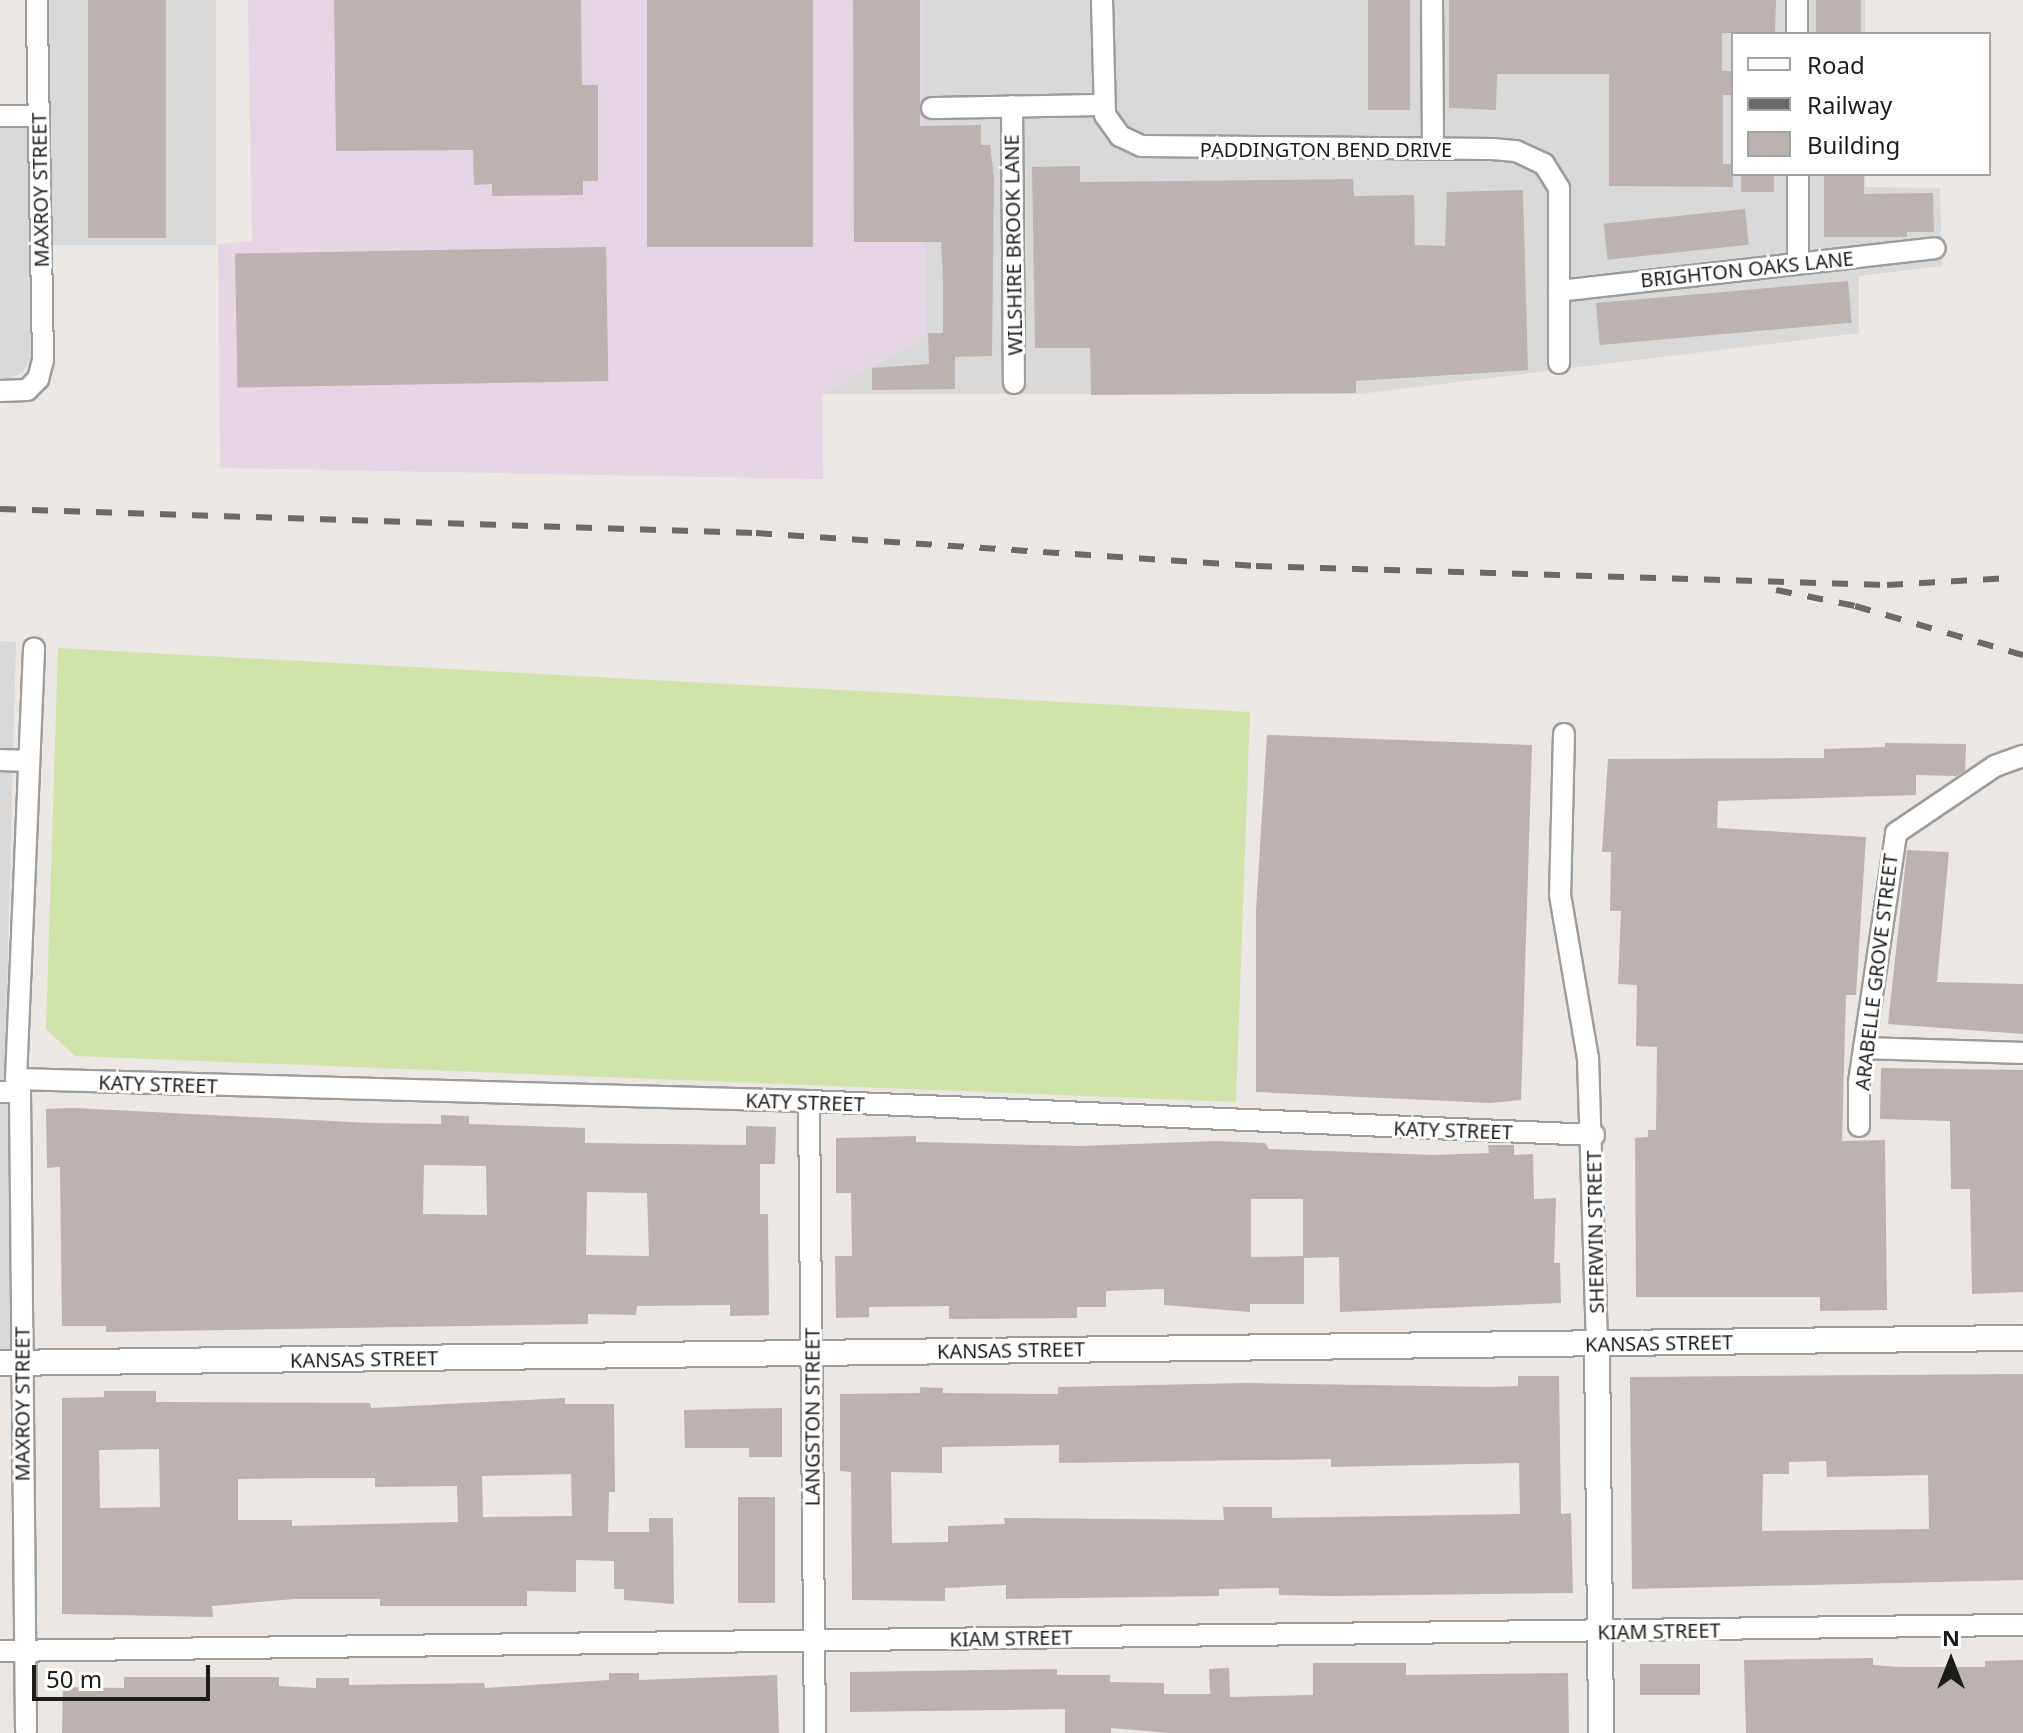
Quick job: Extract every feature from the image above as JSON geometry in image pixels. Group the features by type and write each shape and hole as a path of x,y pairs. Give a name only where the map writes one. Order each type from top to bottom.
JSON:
{"street":[{"name":"MAXROY STREET","path":"0,391 27,390 38,379 43,360 37,0"},
{"path":"932,108 1103,105 1102,0"},
{"path":"1432,0 1433,149"},
{"path":"1797,0 1797,32"},
{"name":"PADDINGTON BEND DRIVE","path":"1103,105 1111,127 1131,141 1158,148 1516,151 1544,164 1559,188 1559,291"},
{"name":"WILSHIRE BROOK LANE","path":"1012,106 1014,383"},
{"path":"0,116 39,116"},
{"path":"1798,176 1798,263"},
{"name":"BRIGHTON OAKS LANE","path":"1559,291 1935,248"},
{"path":"1559,291 1559,363"},
{"name":"MAXROY STREET","path":"26,1730 11,1363 10,1180 34,648"},
{"name":"SHERWIN STREET","path":"1564,734 1560,895 1588,1058 1594,1135 1601,1733"},
{"name":"ARABELLE GROVE STREET","path":"1859,1126 1864,1048 1896,833 1995,766 2023,756"},
{"path":"0,760 29,761"},
{"path":"1864,1048 2023,1053"},
{"name":"KATY STREET","path":"12,1088 809,1101 1223,1123 1594,1135"},
{"name":"LANGSTON STREET","path":"809,1101 815,1733"},
{"name":"KANSAS STREET","path":"11,1363 2023,1338"},
{"name":"KIAM STREET","path":"0,1651 2023,1625"}],"shaded area":[{"path":"48,0 216,0 216,245 48,245"},
{"path":"248,0 923,0 926,336 822,394 823,479 220,468 218,244 252,241"},
{"path":"923,0 1865,0 1865,32 1731,32 1731,176 1865,176 1866,187 1940,188 1942,266 1859,276 1859,333 1359,394 822,394 926,336"},
{"path":"0,125 30,125 31,359 23,372 11,378 0,378"},
{"path":"0,641 16,642 5,1072 11,1116 12,1351 0,1352"}],"green space":[{"path":"58,648 1250,712 1236,1102 75,1056 46,1029"}],"building":[{"path":"88,0 166,0 166,238 88,238"},
{"path":"334,0 581,0 582,85 598,85 598,181 583,181 583,195 492,196 492,184 474,185 473,150 336,151"},
{"path":"647,0 813,0 813,247 647,247"},
{"path":"853,0 920,0 920,126 981,125 981,145 990,145 994,177 992,356 955,357 955,389 872,390 872,368 929,364 928,333 943,333 943,278 941,242 854,242"},
{"path":"1368,0 1410,0 1410,110 1368,110"},
{"path":"1449,0 1776,0 1775,32 1722,33 1722,71 1731,71 1731,95 1723,95 1723,164 1731,164 1733,187 1609,186 1609,74 1497,74 1496,110 1449,108"},
{"path":"1816,0 1861,0 1861,32 1816,32"},
{"path":"1080,166 1080,182 1353,179 1354,196 1414,195 1415,245 1445,246 1447,192 1523,190 1528,370 1356,381 1356,393 1091,395 1090,348 1035,348 1032,167"},
{"path":"1741,176 1774,176 1774,192 1741,192"},
{"path":"1824,176 1864,176 1864,194 1933,193 1934,232 1907,232 1907,237 1824,237"},
{"path":"1745,209 1749,245 1608,260 1604,224"},
{"path":"606,247 608,381 237,387 235,253"},
{"path":"1848,281 1852,323 1600,345 1596,303"},
{"path":"1267,735 1532,745 1521,1100 1491,1103 1256,1092 1256,911"},
{"path":"1885,743 1966,744 1965,771 1956,776 1916,775 1916,795 1718,801 1717,828 1866,837 1856,995 1846,995 1842,1141 1885,1140 1887,1310 1820,1311 1820,1297 1636,1297 1635,1138 1648,1137 1648,1130 1656,1130 1657,1047 1636,1046 1637,985 1618,984 1621,911 1610,911 1611,852 1602,852 1608,759 1824,758 1824,749 1885,747"},
{"path":"1907,850 1949,852 1937,982 2023,984 2023,1034 1888,1024"},
{"path":"1881,1068 2023,1070 2023,1292 1972,1294 1970,1189 1951,1189 1950,1121 1880,1119"},
{"path":"46,1109 371,1123 441,1124 441,1115 469,1116 469,1124 585,1128 585,1143 746,1145 746,1126 776,1127 775,1164 760,1164 760,1214 768,1214 769,1315 730,1316 730,1305 637,1306 636,1315 588,1314 588,1324 106,1332 106,1326 62,1326 60,1167 47,1168","holes":["424,1165 486,1166 487,1215 423,1214","587,1192 647,1193 649,1256 586,1255"]},
{"path":"916,1136 916,1142 1079,1146 1216,1141 1265,1143 1269,1149 1434,1155 1489,1153 1488,1145 1514,1145 1514,1155 1533,1154 1534,1199 1556,1198 1554,1263 1560,1263 1561,1303 1340,1312 1339,1257 1304,1258 1304,1304 1250,1304 1250,1312 1164,1305 1164,1289 1106,1291 1106,1307 1077,1307 1077,1318 949,1319 949,1306 869,1307 869,1317 836,1318 835,1256 852,1256 851,1193 836,1193 836,1138","holes":["1251,1199 1303,1199 1303,1256 1251,1257"]},
{"path":"2023,1374 2023,1580 1632,1589 1630,1377","holes":["1826,1461 1827,1477 1928,1475 1929,1529 1762,1531 1763,1474 1789,1474 1789,1462"]},
{"path":"1518,1376 1559,1376 1561,1514 1571,1513 1573,1593 1332,1596 1279,1595 1279,1588 1219,1589 1219,1596 1006,1599 1006,1585 945,1588 945,1601 852,1600 851,1472 840,1471 840,1394 920,1393 920,1387 943,1388 943,1393 1058,1394 1058,1387 1246,1383 1518,1386","holes":["1059,1445 1059,1463 1331,1459 1331,1467 1519,1463 1520,1514 1272,1518 1272,1507 1223,1507 1224,1520 1004,1518 1005,1524 948,1526 948,1542 892,1543 891,1472 942,1473 942,1447"]},
{"path":"104,1391 156,1391 156,1402 370,1403 371,1408 565,1398 565,1404 614,1404 615,1492 609,1492 608,1532 649,1532 649,1518 673,1518 674,1604 624,1600 624,1589 614,1589 614,1561 576,1560 576,1592 527,1591 527,1606 380,1606 380,1599 294,1599 212,1606 213,1617 62,1614 62,1398 104,1397","holes":["159,1449 160,1507 100,1508 99,1450","571,1474 572,1516 483,1517 482,1476","375,1478 375,1487 457,1486 458,1522 292,1526 292,1520 238,1520 238,1479"]},
{"path":"782,1408 782,1457 749,1457 749,1448 685,1448 684,1410"},
{"path":"738,1497 775,1497 775,1603 738,1603"},
{"path":"1873,1658 1873,1665 1899,1667 1985,1667 1985,1661 2023,1660 2023,1733 1746,1733 1744,1660"},
{"path":"1313,1663 1406,1663 1406,1675 1568,1673 1569,1733 1170,1733 1111,1728 1111,1733 1065,1733 1065,1709 850,1712 850,1672 1057,1669 1057,1675 1110,1675 1110,1682 1164,1683 1164,1694 1210,1694 1209,1669 1229,1668 1230,1697 1313,1695"},
{"path":"1640,1664 1700,1664 1700,1695 1640,1695"},
{"path":"609,1673 639,1673 639,1680 777,1675 779,1733 62,1733 63,1687 124,1688 124,1677 279,1677 279,1686 316,1688 316,1678 349,1678 349,1685 484,1683 485,1688 609,1680"}],"railway":[{"path":"0,509 756,533 1256,566 1887,585 2010,578"},
{"path":"1776,590 1855,606 2023,655"}]}
